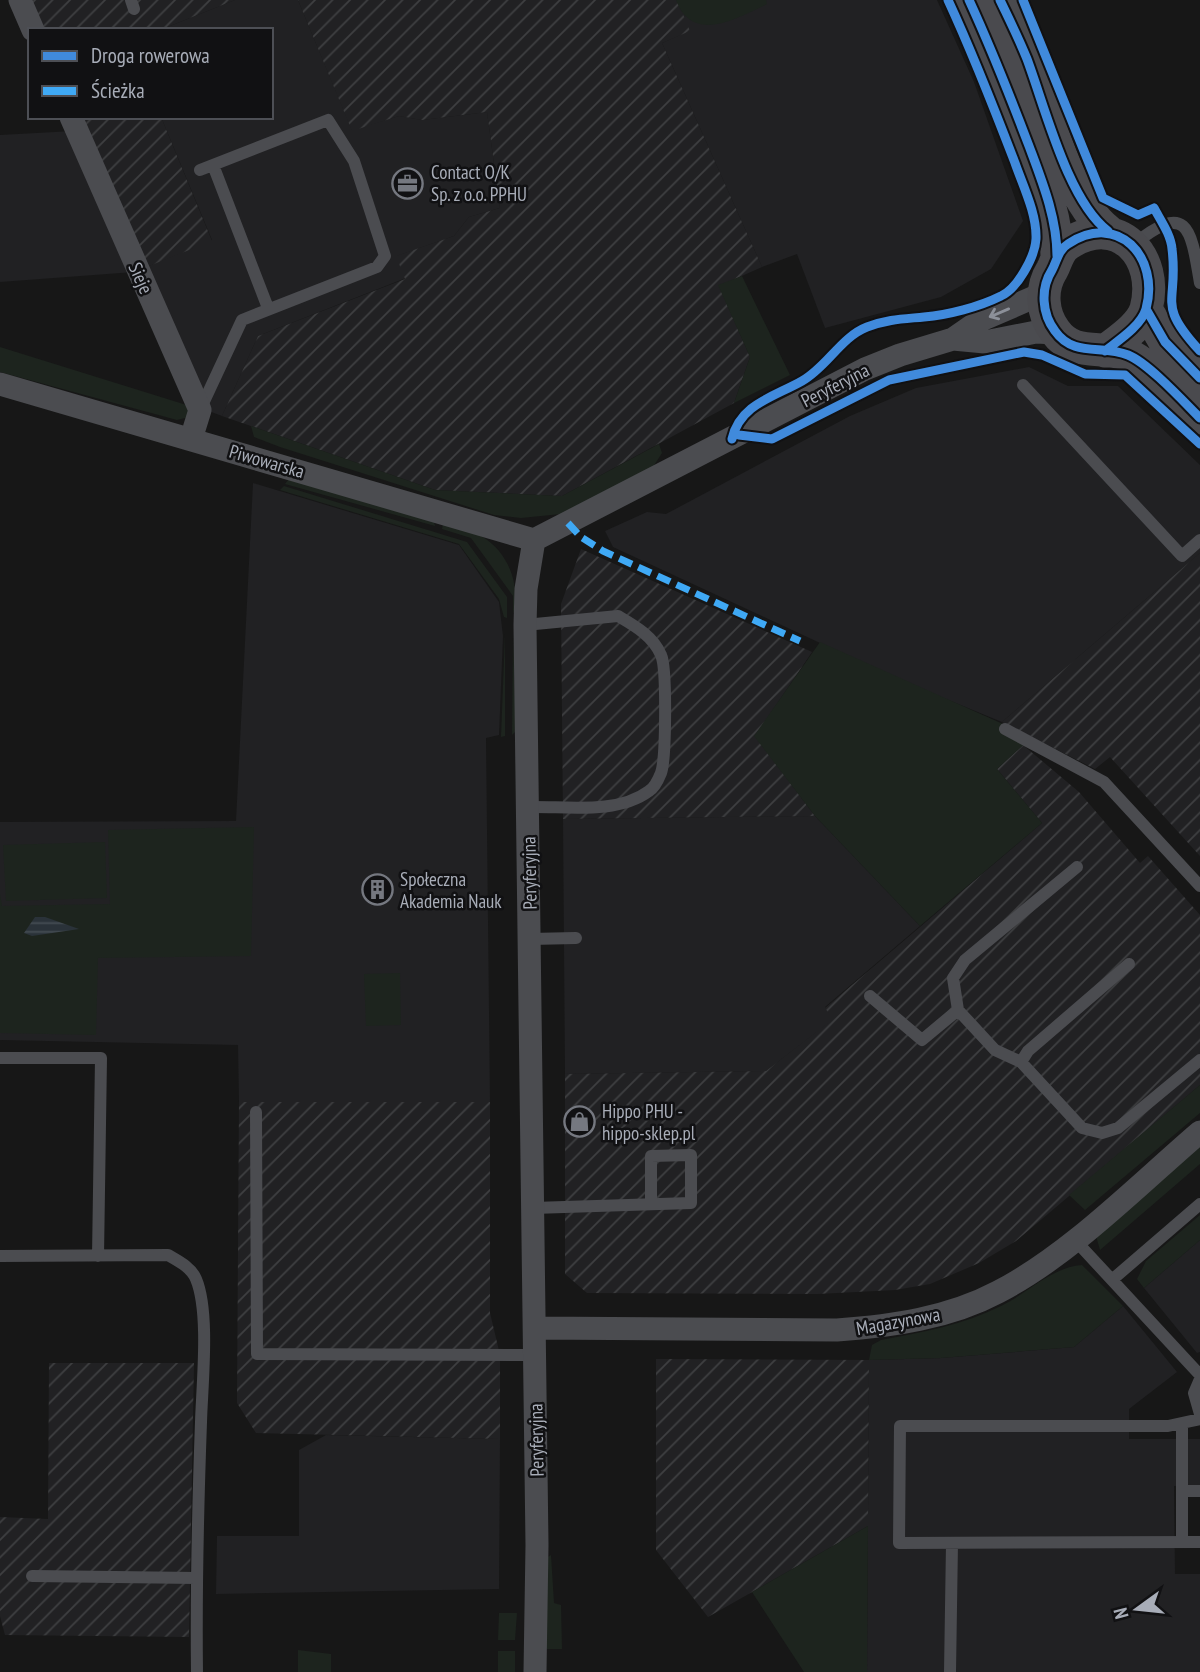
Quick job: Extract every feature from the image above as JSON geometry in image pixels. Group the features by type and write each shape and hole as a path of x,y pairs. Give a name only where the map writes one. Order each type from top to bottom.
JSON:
{"main road":[{"path":"969,0 1001,72 1044,188 1055,227 1057,256"},
{"path":"1000,0 1025,55 1078,195 1097,223 1120,238 1146,269 1146,309 1165,342 1200,378"},
{"path":"1120,238 1067,244 1057,256 1045,287 1044,305 1056,333 1076,348 1130,355 1200,418"},
{"path":"1105,351 1135,325 1146,309"}],"street":[{"path":"20,0 32,28"},
{"name":"Sieje","path":"72,119 200,410"},
{"name":"Peryferyjna","path":"535,1672 535,1328 526,625 526,589 534,540 865,369 953,339 979,321 1039,295 1045,287"},
{"name":"Peryferyjna","path":"953,339 985,342 1036,332 1056,333"},
{"name":"Piwowarska","path":"0,384 534,540"},
{"path":"191,439 200,410"},
{"name":"Magazynowa","path":"535,1328 837,1330 878,1327 947,1313 997,1293 1043,1266 1200,1132"}],"lane":[{"path":"200,410 242,320 377,267 385,256 359,175 328,120 206,168 268,308"},
{"path":"1120,238 1158,225 1175,222 1184,226 1194,247 1200,284"},
{"path":"1023,385 1182,556 1200,540"},
{"path":"526,625 618,616 650,637 663,657 664,739 661,775 650,790 611,805 528,807"},
{"path":"1004,729 1104,782 1200,886"},
{"path":"1077,867 965,960 953,978 958,1010 995,1049 1021,1062 1082,1128 1102,1133 1118,1128 1200,1060"},
{"path":"530,939 576,938"},
{"path":"1021,1062 1028,1051 1129,964"},
{"path":"870,996 922,1040 958,1010"},
{"path":"0,1058 101,1058 98,1256"},
{"path":"256,1112 257,1354 535,1355"},
{"path":"533,1208 691,1203 691,1155 651,1156 651,1204"},
{"path":"1113,1279 1200,1204"},
{"path":"1074,1239 1200,1377 1194,1393 1200,1417 1182,1424 900,1426 899,1543 1200,1542"},
{"path":"0,1256 168,1255 182,1263 195,1276 205,1363 196,1578 197,1672"},
{"path":"1182,1424 1182,1542"},
{"path":"1182,1491 1200,1491"},
{"path":"950,1672 951,1543"},
{"path":"32,1576 196,1578"}],"shaded area":[{"path":"16,0 235,0 165,28 29,28"},
{"path":"235,0 298,0 352,130 399,116 422,120 487,112 500,208 469,217 454,236 397,256 406,278 258,336 222,416 206,410 146,267 212,240 162,119 273,119 273,28 165,28"},
{"path":"298,0 677,0 690,31 662,43 762,267 719,286 750,357 734,403 562,496 435,490 222,416 258,336 405,279 396,256 454,236 469,217 500,208 487,112 422,120 399,116 352,131"},
{"path":"676,0 766,0 767,4 730,21 704,25 693,22 684,14"},
{"path":"677,0 937,0 974,82 1023,221 991,269 941,297 825,328 797,254 762,267 662,43 689,31"},
{"path":"68,119 162,119 212,241 134,272"},
{"path":"73,131 134,272 0,282 0,135"},
{"path":"742,276 790,375 734,403 750,357 718,285"},
{"path":"0,347 193,407 189,417 177,420 0,372"},
{"path":"1029,367 1068,386 1118,386 1200,465 1200,553 1002,722 902,681 613,547 605,531 647,512 666,514 850,416 916,388"},
{"path":"251,426 435,490 562,496 659,444 662,453 653,467 561,514 521,518 494,515 280,447 254,437"},
{"path":"289,479 434,521 435,526 285,484"},
{"path":"253,483 459,545 499,602 503,636 499,735 486,738 490,1102 239,1102 238,1045 0,1040 0,822 236,821"},
{"path":"284,486 467,542 507,597 507,618 504,617 499,599 459,544 280,490"},
{"path":"443,524 477,534 499,550 514,581 513,614 513,596 471,538 442,529"},
{"path":"581,549 812,652 755,736 815,816 563,819 561,604"},
{"path":"1200,553 1200,856 1110,757 1095,769 1002,722"},
{"path":"505,634 505,736 501,737"},
{"path":"513,638 516,731 512,735"},
{"path":"820,642 1032,737 997,769 1042,823 920,926 815,816 754,736"},
{"path":"1023,745 1079,792 1140,863 1148,856 1200,915 1200,1085 1016,1241 979,1263 930,1284 895,1290 817,1294 587,1293 565,1274 565,1074 766,1071 833,1019 825,1008 1042,823 997,769"},
{"path":"815,816 920,926 825,1007 834,1019 766,1071 565,1074 563,819"},
{"path":"254,827 251,956 98,958 96,1035 0,1033 0,894 2,906 110,904 108,830"},
{"path":"105,842 107,898 6,901 3,845"},
{"path":"35,917 45,917 79,929 32,936 24,933"},
{"path":"400,973 401,1025 366,1026 364,974"},
{"path":"1200,1085 1200,1113 1085,1210 1069,1195"},
{"path":"239,1102 490,1102 490,1313 500,1355 500,1439 256,1433 237,1403"},
{"path":"1200,1144 1200,1164 1100,1250 1096,1236"},
{"path":"1200,1215 1200,1240 1144,1288 1137,1279 1146,1261"},
{"path":"1200,1240 1200,1352 1197,1353 1144,1288"},
{"path":"1082,1265 1123,1306 1074,1347 941,1358 869,1360 872,1345 881,1340 972,1318 1011,1301 1060,1270"},
{"path":"1123,1306 1177,1372 1129,1409 1129,1439 1200,1439 1200,1485 1174,1486 1175,1574 1200,1574 1200,1672 867,1672 869,1360 941,1358 1074,1347"},
{"path":"656,1359 869,1360 868,1526 708,1617 656,1550"},
{"path":"49,1363 194,1363 189,1637 5,1635 0,1616 0,1517 48,1519"},
{"path":"326,1435 500,1439 499,1589 216,1594 217,1536 299,1536 299,1450"},
{"path":"868,1526 867,1672 804,1672 752,1592"},
{"path":"551,1555 554,1603 561,1605 562,1649 547,1649 544,1646 546,1558"},
{"path":"499,1613 517,1613 515,1640 498,1640"},
{"path":"298,1650 331,1654 331,1672 298,1672"},
{"path":"498,1651 515,1651 515,1672 498,1672"}],"marked path":[{"path":"568,523 581,537 603,551 800,641"}],"cycle path":[{"path":"732,439 736,427 750,409 811,375 858,332 882,322 943,314 992,300 1013,287 1029,263 1036,239 1032,210 991,101 948,0"},
{"path":"969,0 1044,186 1052,214 1057,256"},
{"path":"1000,0 1027,59 1070,176 1094,217 1108,231"},
{"path":"1023,0 1103,198 1138,215 1154,208 1165,228 1172,249 1173,312 1186,335 1200,351"},
{"path":"1105,351 1111,347 1129,332 1139,321 1146,309 1149,290 1147,272 1141,257 1131,245 1118,236 1103,233 1086,235 1068,244 1060,252 1044,293 1047,317 1055,331 1071,345 1080,348 1098,350 1108,350 1118,352 1136,359 1200,418"},
{"path":"1146,309 1165,342 1200,378"},
{"path":"739,435 772,439 889,380 1024,352 1042,355 1085,374 1125,375 1200,444"}],"place":[{"name":"Contact O/K Sp. z o.o. PPHU","path":"408,183"},
{"name":"Społeczna Akademia Nauk","path":"377,890"},
{"name":"Hippo PHU - hippo-sklep.pl","path":"579,1122"}]}
